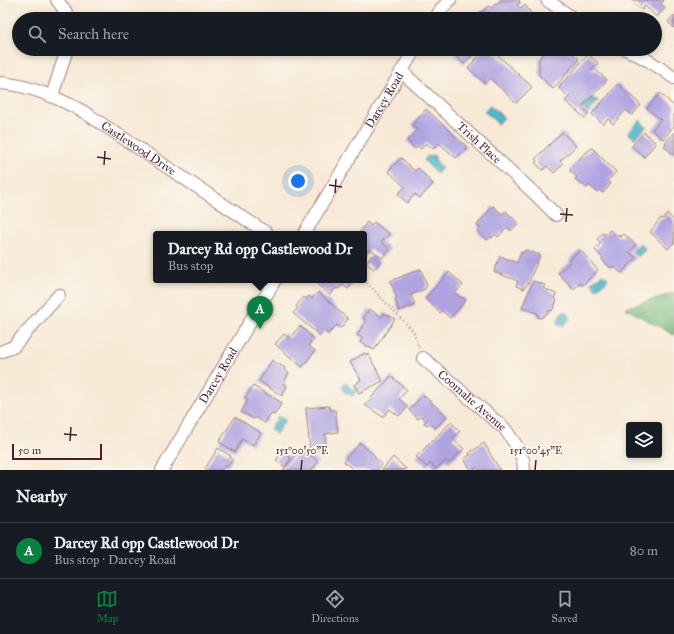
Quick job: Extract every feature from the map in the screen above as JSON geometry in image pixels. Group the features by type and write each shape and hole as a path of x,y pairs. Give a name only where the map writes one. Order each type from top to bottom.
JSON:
{"street":[{"path":"57,0 66,12"},
{"path":"439,12 450,0"},
{"path":"547,0 564,12"},
{"path":"52,96 65,56"},
{"name":"Darcey Road","path":"306,231 411,56"},
{"path":"641,56 654,63 674,78"},
{"name":"Trish Place","path":"401,71 556,215"},
{"name":"Castlewood Drive","path":"0,83 30,88 52,96 84,112 263,231"},
{"name":"Darcey Road","path":"162,470 273,283"},
{"path":"0,352 13,347 59,295"},
{"name":"Coomalie Avenue","path":"423,358 505,429 516,445 523,460 524,470"}],"path":[{"path":"367,283 413,331 423,358"}],"green space":[{"path":"674,293 674,335 625,308"}],"water":[{"path":"591,98 598,101 588,113 582,107"},
{"path":"490,105 504,118 498,124 484,111"},
{"path":"640,120 646,127 635,139 628,133"},
{"path":"432,155 435,156 435,160 442,168 437,174 424,161 427,156 430,157"},
{"path":"640,243 646,249 638,257 632,252"},
{"path":"602,274 607,277 607,281 596,289 591,282 599,278"},
{"path":"566,312 570,317 563,326 559,325 557,320 560,318 560,314"},
{"path":"346,382 353,391 353,389 356,390 356,393 353,392 353,396 346,393 342,387"},
{"path":"278,416 285,420 276,434 270,429 275,421 277,422 278,420 276,418"}],"building":[{"path":"519,0 520,3 517,5 520,8 525,5 530,12 481,12 489,6 491,8 500,1"},
{"path":"664,0 661,4 665,8 661,12 652,12 645,6 642,10 632,1"},
{"path":"674,15 674,28 668,22"},
{"path":"455,56 471,56 464,64"},
{"path":"479,56 499,56 532,87 516,103 490,78 485,84 468,68"},
{"path":"542,56 576,56 579,59 553,89 539,75 539,59"},
{"path":"586,56 590,56 598,63 591,70 593,71 595,69 607,80 582,107 589,114 585,118 565,101 570,96 559,88"},
{"path":"618,84 641,105 632,115 626,110 613,124 608,119 603,124 592,114"},
{"path":"660,93 674,106 674,126 663,139 652,130 661,120 647,108"},
{"path":"426,109 467,147 456,158 439,143 433,149 426,143 421,149 418,146 415,149 407,141 417,130 412,125"},
{"path":"562,132 576,146 560,161 563,164 554,173 547,166 543,170 535,163 537,161 535,159"},
{"path":"644,132 656,143 644,157 632,146"},
{"path":"674,132 674,155 664,146"},
{"path":"592,148 616,172 607,181 611,184 603,193 599,190 597,192 589,185 587,188 583,184 582,185 575,179 577,177 570,171 585,153"},
{"path":"401,158 415,171 418,168 433,184 420,198 415,194 407,203 398,194 405,187 388,171"},
{"path":"493,206 502,214 506,211 518,223 511,231 507,227 498,237 495,234 492,238 490,237 487,240 477,231 480,228 477,225"},
{"path":"667,214 674,220 674,244 673,243 668,249 650,232 661,218 663,219"},
{"path":"367,222 371,226 374,222 389,234 381,242 390,249 382,258 370,249 367,253 367,231 360,231"},
{"path":"610,230 618,237 619,235 621,237 624,234 636,245 629,252 636,258 621,273 613,266 611,268 602,260 603,258 595,250 601,243 597,239 602,233 605,235"},
{"path":"525,250 540,255 528,284 524,289 516,286 518,281 494,272 500,256 517,263 521,252 524,253"},
{"path":"580,250 598,270 583,285 580,283 574,289 558,273"},
{"path":"372,255 380,262 374,269 367,264"},
{"path":"421,269 427,285 425,289 411,295 415,305 399,311 395,299 397,298 390,281"},
{"path":"449,272 463,285 455,293 466,300 450,318 442,311 440,313 425,298"},
{"path":"533,281 545,285 543,288 556,294 554,299 557,300 552,311 549,310 547,314 541,318 538,317 537,313 522,308"},
{"path":"354,283 348,289 343,285 338,289 336,288 330,295 317,284"},
{"path":"318,292 348,319 341,328 337,325 328,334 324,331 320,336 293,313 298,308 296,306 304,297 306,299 309,296 312,299"},
{"path":"369,309 382,317 384,313 395,319 374,350 360,342 363,338 357,335 366,320 363,319"},
{"path":"300,326 314,339 308,345 315,351 302,367 275,344 284,334 289,338"},
{"path":"365,353 366,355 368,354 383,381 359,393 354,385 361,380 350,362"},
{"path":"272,360 285,368 284,370 289,373 283,384 287,386 282,396 259,381"},
{"path":"391,376 407,390 399,399 408,407 399,416 390,409 383,417 365,405"},
{"path":"253,386 282,403 274,415 271,413 265,423 255,417 254,419 241,412 248,400 245,398"},
{"path":"423,395 447,416 436,428 429,423 427,425 424,423 426,421 422,416 418,419 409,410"},
{"path":"329,406 330,410 335,410 338,432 325,434 326,449 310,451 306,408"},
{"path":"235,417 261,433 253,445 242,439 235,452 219,442"},
{"path":"451,422 460,431 452,438 464,449 449,463 446,460 436,469 430,463 427,467 416,457"},
{"path":"360,443 382,464 377,470 354,470 344,462"},
{"path":"484,443 500,470 479,470 477,468 471,470 464,459 470,455 469,453"},
{"path":"218,448 231,456 230,457 233,459 227,467 225,465 222,470 206,470 205,469"},
{"path":"302,448 318,462 312,470 283,470"},
{"path":"283,452 291,458 285,467 276,460"},
{"path":"393,457 406,469 405,470 382,470"}],"place":[{"name":"Darcey Rd opp Castlewood Dr","path":"260,329"}]}
